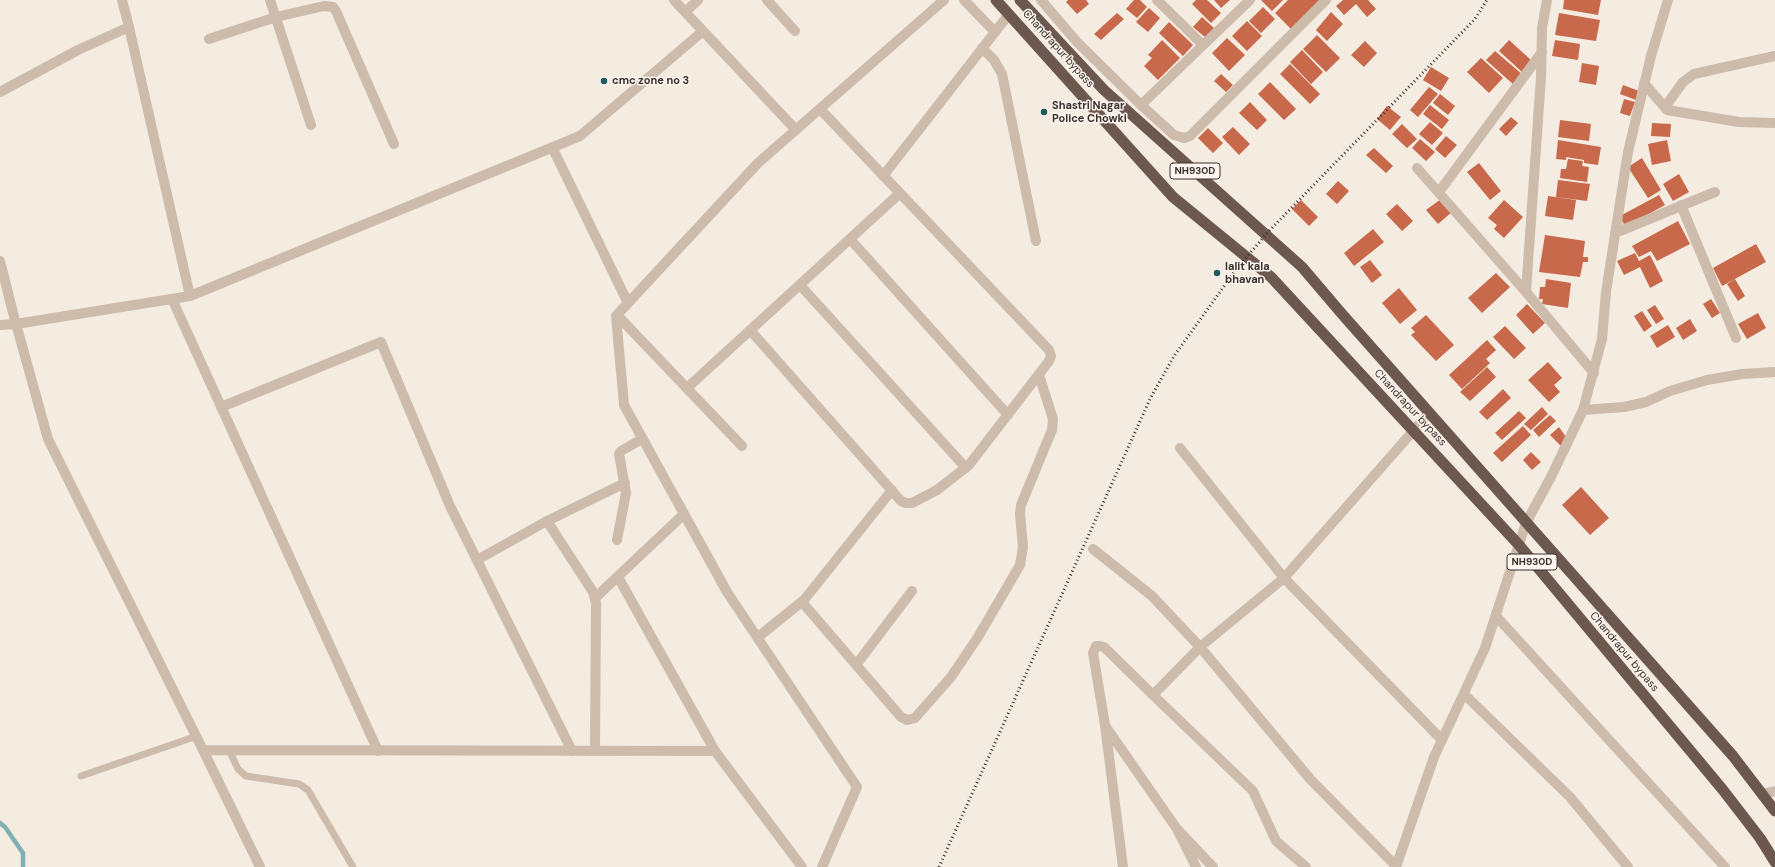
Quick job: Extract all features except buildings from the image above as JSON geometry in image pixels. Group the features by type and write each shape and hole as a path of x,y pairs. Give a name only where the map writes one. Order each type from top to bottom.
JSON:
{"highway":[{"name":"Chandrapur bypass","path":"996,0 1173,197 1271,277 1518,546 1723,790 1760,838 1775,862"},
{"name":"Chandrapur bypass","path":"1020,0 1104,90 1302,267 1429,413 1733,756 1775,811"}],"street":[{"path":"122,0 130,27 190,296"},
{"path":"270,0 311,125"},
{"path":"674,0 796,130"},
{"path":"685,12 698,0"},
{"path":"767,0 795,31"},
{"path":"822,867 857,787 728,592 624,405 617,315 758,163 944,0"},
{"path":"964,0 995,32"},
{"path":"1041,0 1077,42 1141,105 1174,134 1184,138 1190,136 1326,0"},
{"path":"1157,0 1204,45"},
{"path":"1141,105 1250,0"},
{"path":"1526,292 1542,52 1542,28 1547,0"},
{"path":"1094,549 1152,596 1200,647 1311,780 1396,867 1434,757 1485,648 1526,523 1552,476 1583,410 1602,339 1606,292 1628,152 1651,56 1668,0"},
{"path":"209,39 276,18 324,6 333,7 394,144"},
{"path":"883,176 1009,14"},
{"path":"0,92 78,50 130,27"},
{"path":"0,325 16,324 190,296 580,136 703,30"},
{"path":"982,48 994,60 1002,74 1036,240"},
{"path":"1439,192 1542,52"},
{"path":"1665,108 1683,82 1694,74 1775,56"},
{"path":"1644,83 1667,110 1739,122 1775,123"},
{"path":"750,330 901,501 906,503 912,503 937,490 966,468 1049,361 1051,356 1049,350 820,109"},
{"path":"552,147 628,302"},
{"path":"1417,168 1526,292 1594,373"},
{"path":"1615,233 1715,192"},
{"path":"687,388 900,193"},
{"path":"1681,206 1736,338"},
{"path":"850,239 1008,415"},
{"path":"0,261 48,439 260,867"},
{"path":"800,285 966,468"},
{"path":"172,299 378,751"},
{"path":"617,315 742,446"},
{"path":"221,407 381,342 450,506 572,751"},
{"path":"1583,410 1624,408 1646,402 1670,391 1707,380 1742,374 1775,372"},
{"path":"802,602 901,717 907,720 915,718 951,677 978,637 1020,565 1023,547 1020,514 1021,505 1052,430 1053,419 1039,374"},
{"path":"1153,695 1200,647 1284,578 1429,413"},
{"path":"617,540 626,500 625,483 619,454 621,451 642,439"},
{"path":"1180,448 1284,578 1442,740"},
{"path":"477,560 547,521 625,483"},
{"path":"758,637 802,602 892,490"},
{"path":"595,598 684,514"},
{"path":"547,521 595,598 595,751"},
{"path":"618,577 715,751 802,867"},
{"path":"856,665 912,591"},
{"path":"1496,616 1725,867"},
{"path":"1123,867 1105,725 1093,653 1096,646 1104,648 1253,791 1276,841 1306,867"},
{"path":"1464,694 1570,797 1628,867"},
{"path":"1105,725 1177,829 1196,867"},
{"path":"203,750 715,751"},
{"path":"1762,794 1775,791"},
{"path":"1177,829 1213,867"}],"lane":[{"path":"81,776 196,736"},
{"path":"229,750 238,769 246,776 299,784 308,790 353,867"}],"waterway":[{"path":"0,823 5,827 23,853 23,867"}],"railway":[{"path":"939,867 1150,399 1174,356 1235,271 1268,232 1475,19 1487,0"}],"place":[{"name":"cmc zone no 3","path":"604,81"},
{"name":"Shastri Nagar Police Chowki","path":"1044,112"},
{"name":"lalit kala bhavan","path":"1217,273"}]}
